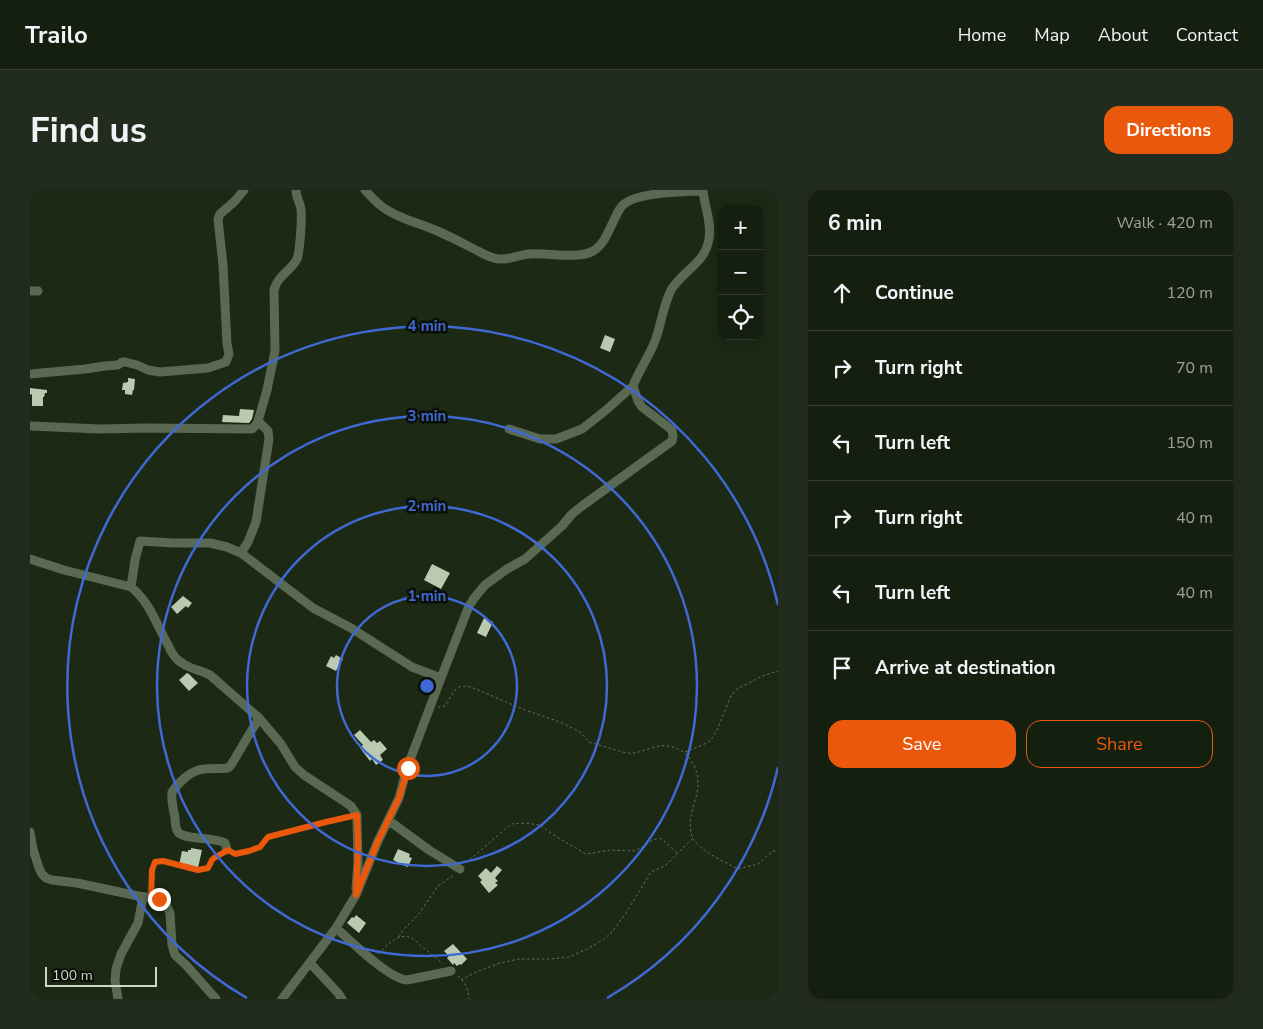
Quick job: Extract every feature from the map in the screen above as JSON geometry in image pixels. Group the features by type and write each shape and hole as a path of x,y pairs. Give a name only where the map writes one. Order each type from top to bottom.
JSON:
{"street":[{"path":"30,374 118,365 122,362 160,372 208,368 226,362 228,354 218,219 220,214 244,190"},
{"path":"30,426 100,429 252,429 258,421 275,351 274,290 281,276 297,259 301,209 296,198 296,190"},
{"path":"365,190 380,206 390,212 430,228 489,256 500,259 530,254 564,255 592,252 606,237 624,204 650,195 702,190 710,232 706,250 702,258 679,280 670,292 655,340 633,386 582,429 556,439 540,439 509,429"},
{"path":"282,999 336,928 356,895 378,841 399,798 441,678 469,606 475,597 485,585 507,569 526,559 582,506 672,441 674,436 672,430 642,407 633,386"},
{"path":"241,553 248,542 256,522 269,439 268,431 258,421"},
{"path":"131,587 140,541 210,543 227,547 241,553 313,608 351,628 412,667 441,678"},
{"path":"30,559 64,570 131,587 138,592 173,655 181,663 210,675 259,718 281,744 295,767 351,806 357,815 356,895"},
{"path":"228,850 222,841 212,838 184,837 179,833 172,805 172,792 184,779 196,771 228,768 259,718"},
{"path":"388,820 429,850 460,869"},
{"path":"30,832 38,868 46,878 159,899 165,902 171,918 174,955 186,965 216,999"},
{"path":"118,999 115,980 116,969 121,954 138,923 147,897"},
{"path":"336,928 372,960 401,980 451,971"},
{"path":"310,963 342,999"}],"path":[{"path":"430,708 445,706 454,691 459,687 467,686 524,710 560,722 580,732 590,742 626,753 632,754 657,746 666,746 685,752 703,746 711,740 731,696 737,689 762,676 778,671"},
{"path":"685,752 698,774 690,826 693,838 711,854 738,869 758,864 774,851 778,851"},
{"path":"147,897 155,862 163,861 202,870 208,868 214,858 228,850 235,854 249,851 260,847 268,837 357,815"},
{"path":"399,937 403,930 418,915 438,886 456,874 468,860 511,824 520,822 540,825 586,854 611,850 634,851 659,838 678,854"},
{"path":"462,980 476,972 500,963 520,959 569,957 587,949 612,932 651,872 666,865 693,838"},
{"path":"372,960 393,940 406,936 412,938 465,983 469,999"}],"building":[{"path":"605,335 615,339 610,352 600,348"},
{"path":"128,378 135,379 132,395 125,394 125,390 122,390 123,383 128,382"},
{"path":"30,388 47,390 43,397 43,406 32,406"},
{"path":"240,409 254,410 249,423 222,422 223,415 239,416"},
{"path":"432,564 450,573 441,589 424,580"},
{"path":"183,596 192,603 188,608 186,606 177,614 171,607"},
{"path":"484,618 493,622 486,637 477,633"},
{"path":"336,655 343,659 336,671 326,666 331,656 334,658"},
{"path":"187,673 198,683 189,691 179,680"},
{"path":"360,730 371,742 374,740 377,743 380,741 387,749 380,755 383,760 376,765 372,759 370,761 360,748 363,745 354,735"},
{"path":"191,848 202,850 198,868 179,865 182,851 188,852"},
{"path":"398,849 410,854 409,857 412,858 408,867 393,860"},
{"path":"497,866 502,870 495,878 498,881 495,883 498,885 489,893 480,882 482,880 478,876 486,868 491,873"},
{"path":"356,915 366,923 359,933 347,923"},
{"path":"453,944 467,959 461,965 457,966 454,963 453,965 447,958 449,956 444,951"}],"route":[{"path":"159,899 151,898 152,870 155,862 163,861 202,870 210,866 210,862 214,858 228,850 235,854 249,851 260,847 268,837 357,815 358,862 356,895 378,841 399,798 408,768"}]}
